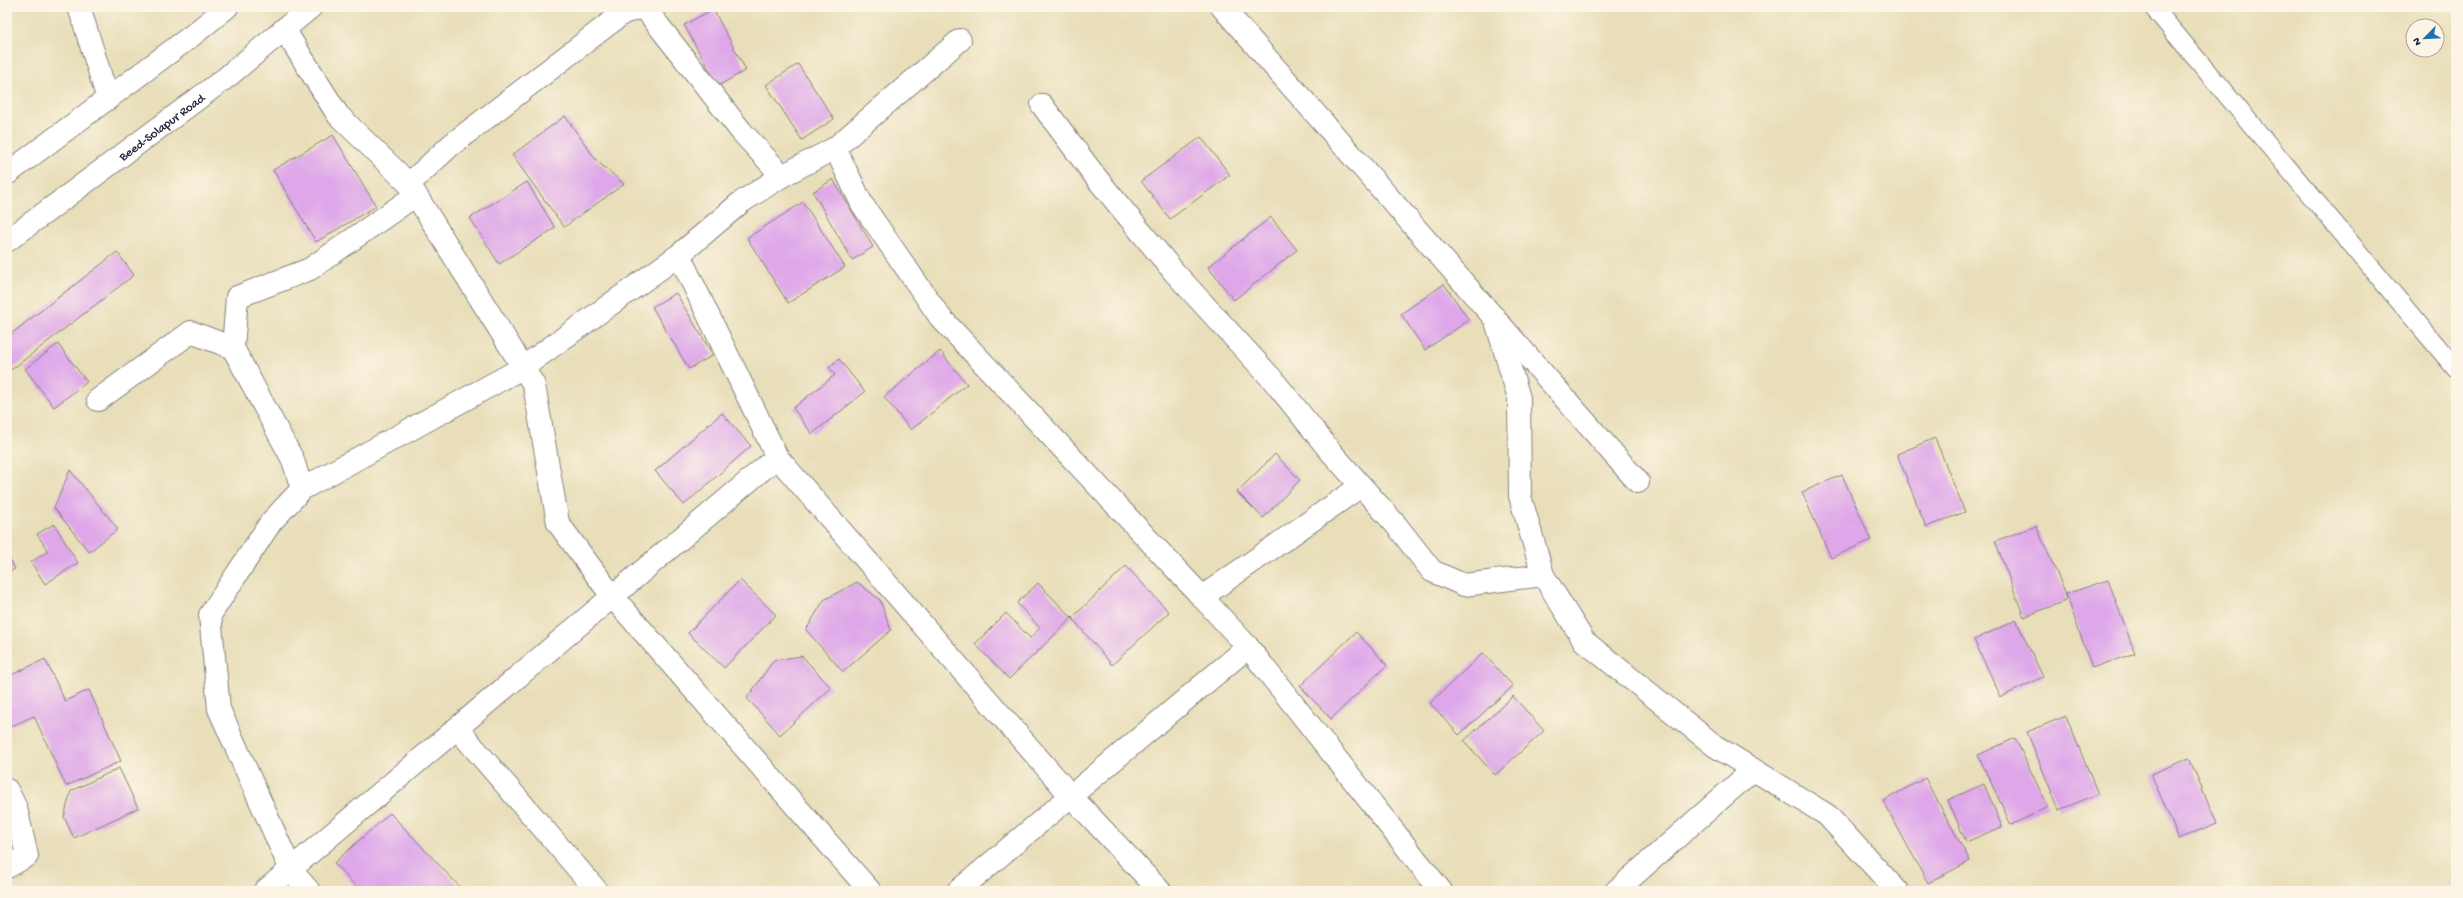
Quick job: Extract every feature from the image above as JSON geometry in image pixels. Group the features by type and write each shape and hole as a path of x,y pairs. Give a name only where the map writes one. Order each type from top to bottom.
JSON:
{"street":[{"path":"79,7 108,99"},
{"path":"7,174 108,99 226,7"},
{"name":"Beed-Solapur Road","path":"7,241 227,76 311,7"},
{"path":"302,488 293,460 233,348 238,297 310,269 412,190 451,145 623,13 643,7 741,132 782,176"},
{"path":"1222,7 1638,482"},
{"path":"284,28 338,115 412,190 534,385 558,522 612,596 870,891"},
{"path":"309,891 291,870 219,709 210,615 271,522 302,488 522,368 679,255 740,204 782,176 835,148 960,40"},
{"path":"1042,105 1098,180 1175,273 1273,380 1361,486 1397,526 1432,571 1464,585 1543,575"},
{"path":"835,148 862,204 940,317 1248,647 1441,891"},
{"path":"679,255 777,457 1071,796 1160,891"},
{"path":"1494,318 1519,398 1520,496 1543,575 1584,641 1714,746 1827,815 1897,891"},
{"path":"98,400 191,332 233,348"},
{"path":"266,891 777,457"},
{"path":"1202,596 1361,486"},
{"path":"958,891 1248,647"},
{"path":"457,728 597,891"},
{"path":"1616,891 1753,770"},
{"path":"7,790 16,808 27,856 7,867"}],"lane":[{"path":"2154,7 2456,369"}],"building":[{"path":"713,9 746,70 718,86 684,25"},
{"path":"798,64 834,119 802,140 766,85"},
{"path":"565,116 597,161 624,184 564,227 512,155"},
{"path":"333,135 376,206 316,242 273,170"},
{"path":"1201,137 1230,175 1170,219 1141,181"},
{"path":"833,179 873,247 852,260 813,192"},
{"path":"527,182 555,228 499,264 470,218"},
{"path":"803,202 845,267 788,303 747,238"},
{"path":"1271,217 1297,250 1234,300 1208,267"},
{"path":"117,252 134,275 11,370 7,364 7,337"},
{"path":"1444,284 1469,320 1425,350 1401,314"},
{"path":"676,293 713,355 689,369 652,307"},
{"path":"58,344 87,382 54,407 25,369"},
{"path":"940,351 967,384 911,430 884,397"},
{"path":"839,359 865,392 812,434 793,408 835,375 829,367"},
{"path":"722,413 751,446 684,505 655,471"},
{"path":"1935,438 1965,512 1926,527 1897,454"},
{"path":"1275,454 1300,480 1263,518 1237,492"},
{"path":"70,470 118,529 89,552 54,508"},
{"path":"1842,475 1871,540 1831,558 1802,492"},
{"path":"54,524 78,563 45,584 31,562 48,551 37,534"},
{"path":"2036,526 2066,594 2065,601 2024,617 1995,541"},
{"path":"7,554 15,569 7,573"},
{"path":"1126,566 1169,612 1112,665 1072,618"},
{"path":"740,580 776,615 724,668 688,633"},
{"path":"2108,580 2135,653 2092,668 2066,594"},
{"path":"857,582 880,600 891,630 843,672 806,630 824,600"},
{"path":"1038,583 1072,618 1009,679 975,644 1006,613 1030,638 1040,628 1017,603"},
{"path":"2016,620 2043,677 2001,697 1974,640"},
{"path":"1356,632 1387,665 1331,719 1300,686"},
{"path":"1483,653 1513,686 1459,735 1430,703"},
{"path":"802,656 831,688 780,735 747,698 774,660"},
{"path":"45,659 65,701 89,690 121,761 66,786 34,716 9,727 7,723 7,677"},
{"path":"1513,696 1544,731 1495,775 1464,741"},
{"path":"2066,716 2098,794 2059,810 2027,732"},
{"path":"2015,738 2048,807 2011,825 1978,755"},
{"path":"2189,758 2217,823 2179,839 2151,774"},
{"path":"119,768 138,808 74,838 64,817 71,791"},
{"path":"1925,778 1970,861 1928,883 1883,801"},
{"path":"1984,784 2002,827 1966,842 1948,800"},
{"path":"390,813 460,887 455,891 360,891 334,863"}]}
